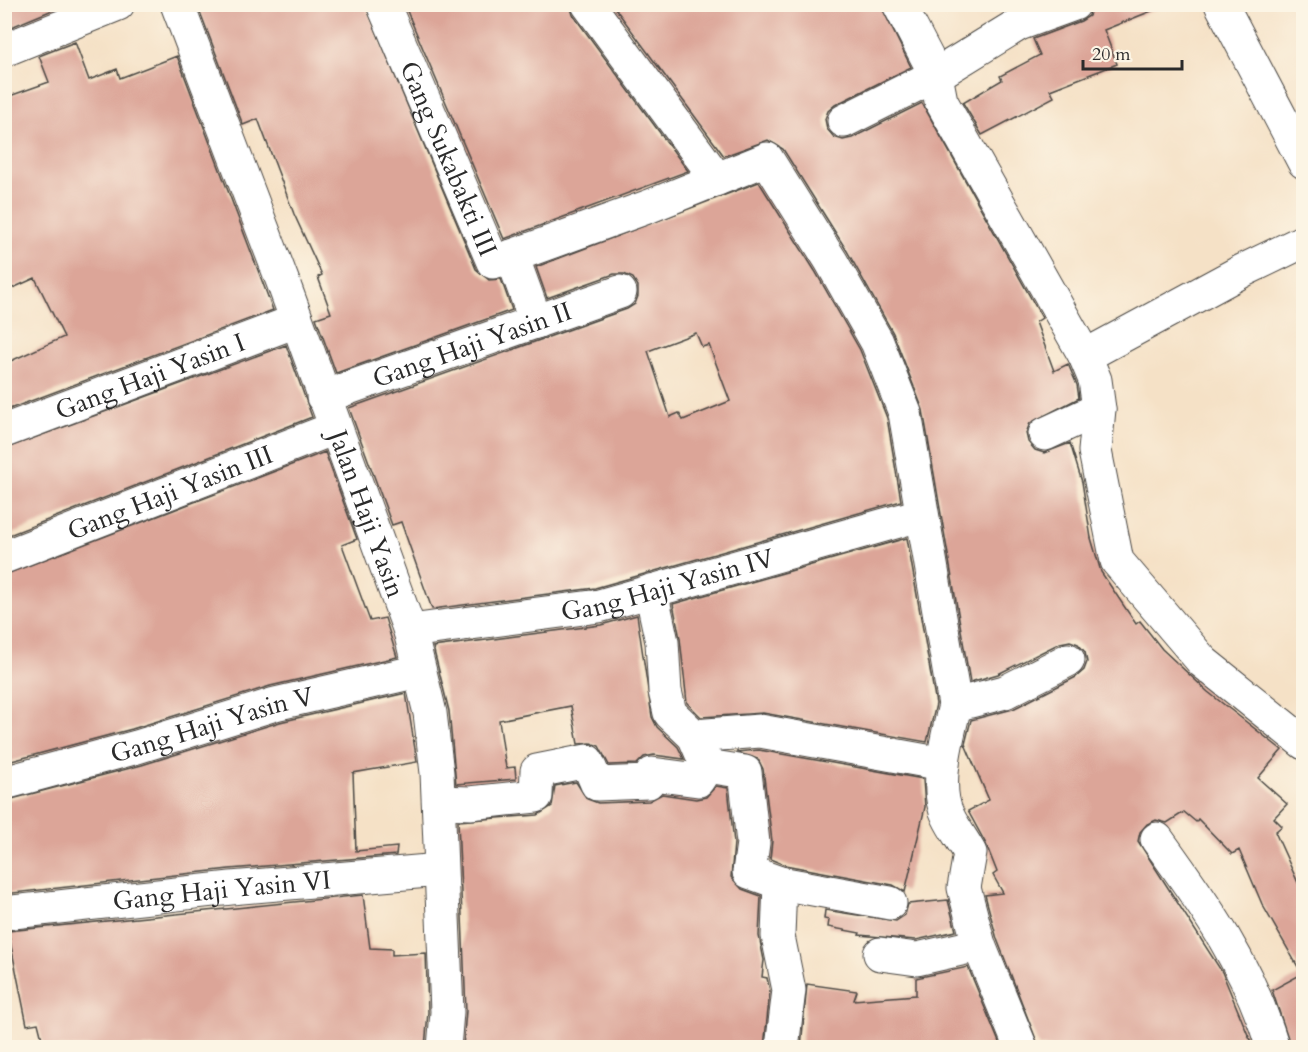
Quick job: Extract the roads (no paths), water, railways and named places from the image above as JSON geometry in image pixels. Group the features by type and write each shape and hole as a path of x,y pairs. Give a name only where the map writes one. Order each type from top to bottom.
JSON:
{"street":[{"path":"4,50 67,14 118,4"},
{"name":"Jalan Haji Yasin","path":"177,4 410,631 430,713 439,802 447,1012 444,1047"},
{"name":"Gang Sukabakti III","path":"383,4 493,262 512,256 536,322"},
{"path":"588,4 717,179"},
{"path":"899,4 936,75 941,101 1085,356 1095,380 1099,409 1095,451 1117,561 1203,662 1304,743"},
{"path":"844,121 936,75 1019,24 1074,4"},
{"path":"1221,4 1304,162"},
{"path":"512,256 767,159 831,261 877,342 904,413 955,705 943,764 944,803 948,816 970,853 964,888 979,945 1021,1047"},
{"path":"1085,356 1244,270 1304,241"},
{"name":"Gang Haji Yasin II","path":"323,397 620,292"},
{"name":"Gang Haji Yasin I","path":"4,431 296,321"},
{"path":"1046,434 1099,409"},
{"name":"Gang Haji Yasin III","path":"4,557 335,428"},
{"name":"Gang Haji Yasin IV","path":"410,631 599,606 920,515"},
{"path":"651,591 662,642 665,691 670,713 701,751 745,772 753,843 749,872 780,883 890,903"},
{"path":"955,705 1005,692 1068,660"},
{"name":"Gang Haji Yasin V","path":"4,783 137,747 274,704 420,671"},
{"path":"701,751 760,731 943,764"},
{"path":"439,802 470,803 536,796 537,771 587,761 597,784 648,782 652,774 699,780 701,751"},
{"path":"1157,839 1216,920 1260,1005 1273,1047"},
{"name":"Gang Haji Yasin VI","path":"4,913 231,888 440,870"},
{"path":"780,883 778,936 789,990 782,1047"},
{"path":"880,954 917,959 979,945"}]}
